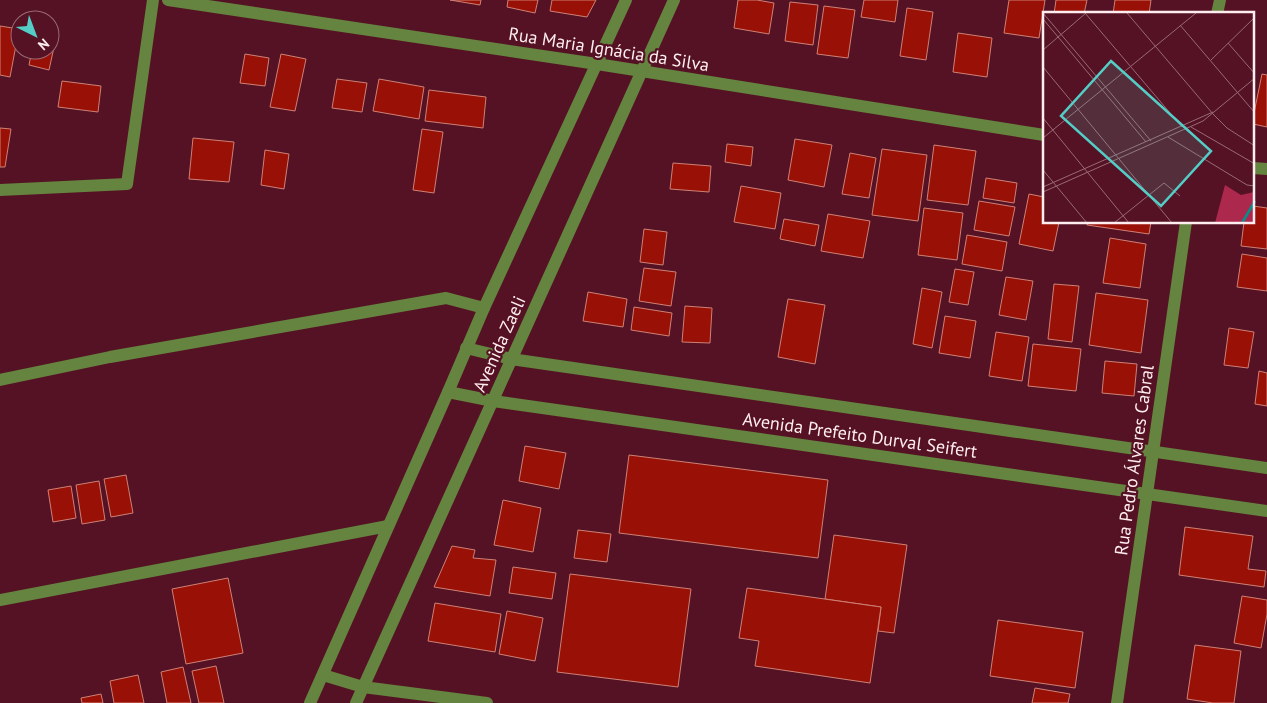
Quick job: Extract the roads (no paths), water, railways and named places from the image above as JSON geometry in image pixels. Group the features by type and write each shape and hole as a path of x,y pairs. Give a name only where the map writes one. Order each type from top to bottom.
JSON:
{"street":[{"path":"0,190 127,184 153,0"},
{"name":"Rua Maria Ignácia da Silva","path":"168,0 597,64 1043,135"},
{"name":"Avenida Zaeli","path":"310,703 466,348 626,0"},
{"name":"Avenida Zaeli","path":"356,703 674,0"},
{"path":"1254,168 1267,170"},
{"name":"Rua Pedro Álvares Cabral","path":"1117,703 1186,224"},
{"path":"0,380 110,356 446,298 484,308"},
{"name":"Avenida Prefeito Durval Seifert","path":"466,348 511,359 1153,450 1267,468"},
{"name":"Avenida Prefeito Durval Seifert","path":"448,392 493,401 1267,511"},
{"path":"0,600 388,526"},
{"path":"323,675 363,687 487,703"}]}
